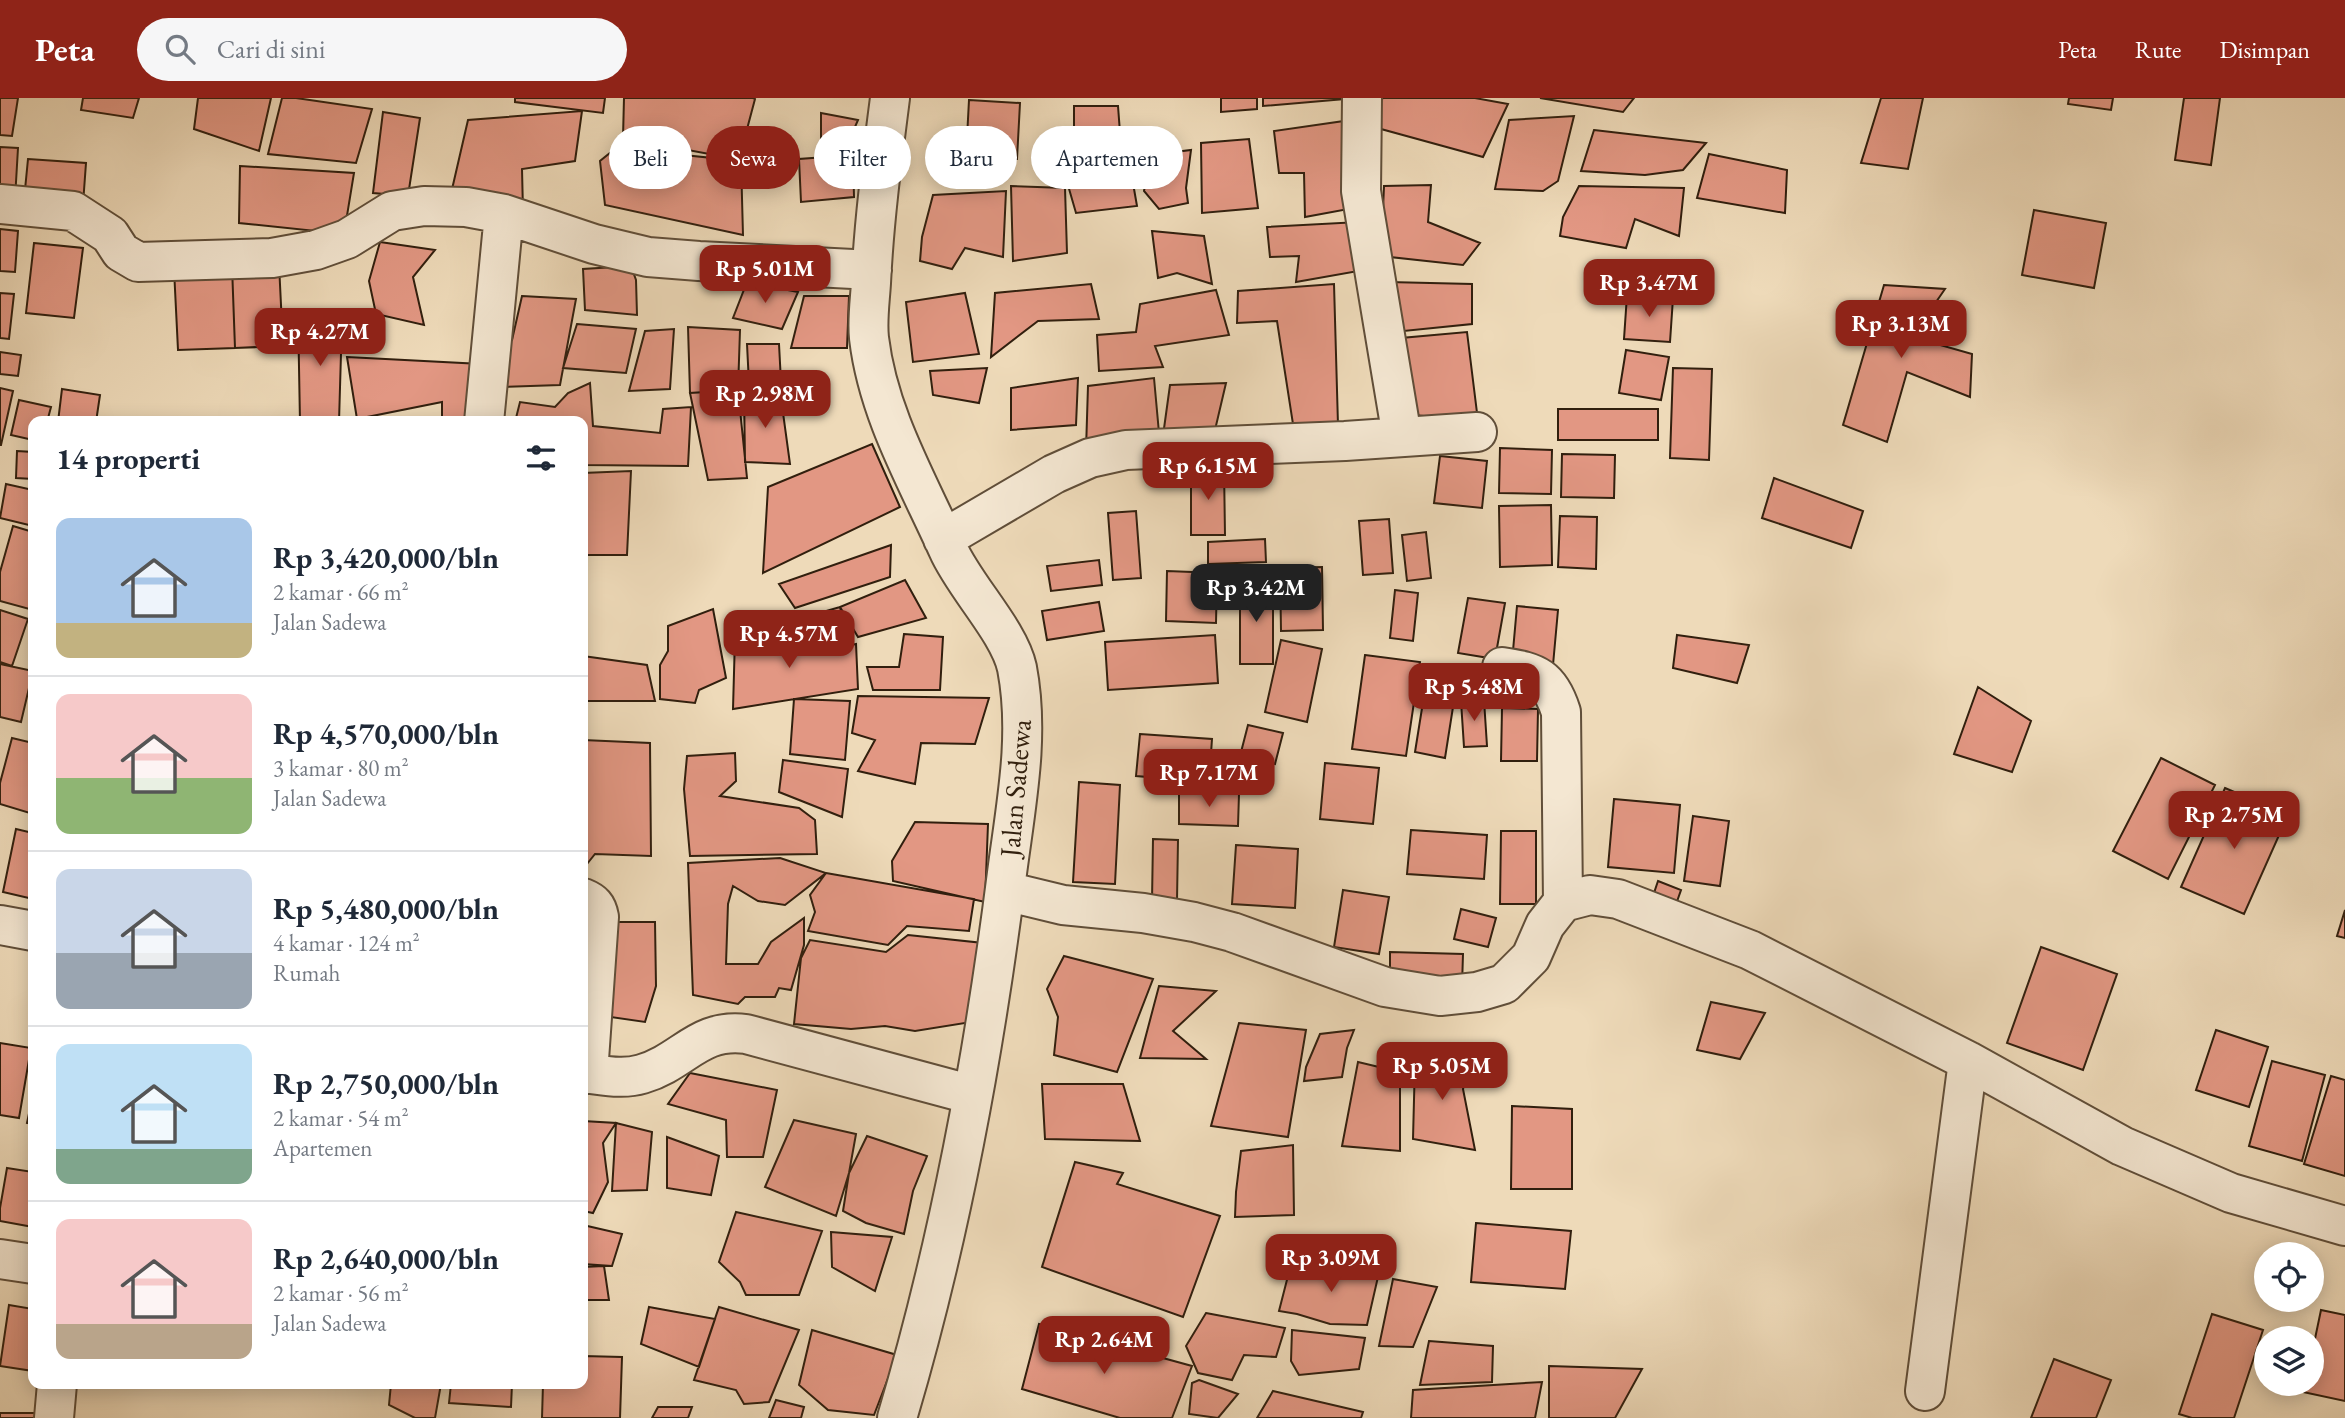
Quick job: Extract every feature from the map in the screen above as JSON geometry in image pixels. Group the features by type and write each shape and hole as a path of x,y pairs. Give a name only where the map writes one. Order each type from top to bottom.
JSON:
{"street":[{"name":"Jalan Sadewa","path":"890,98 873,236 869,336 878,380 897,443 951,556 1005,641 1015,662 1022,699 1032,898 981,1057 933,1285 897,1418"},
{"path":"1362,98 1361,191 1402,437"},
{"path":"0,204 73,211 110,235 121,252 138,262 272,258 316,250 347,239 392,211 424,206 466,207 504,214 594,244 648,257 872,270"},
{"path":"485,416 504,214"},
{"path":"943,539 1054,474 1090,458 1126,450 1476,432"},
{"path":"1502,667 1524,670 1542,679 1554,692 1561,712 1563,902"},
{"path":"1032,898 1194,922 1232,932 1385,987 1440,996 1476,992 1504,984 1531,957 1545,925 1563,902 1590,895 1618,900 1738,946 1968,1061 2122,1146 2231,1193 2345,1226"},
{"path":"588,900 598,909 599,917 588,1040"},
{"path":"0,925 28,930"},
{"path":"588,1074 620,1078 642,1074 679,1057 703,1039 728,1031 973,1095"},
{"path":"1924,1391 1968,1061"},
{"path":"0,1259 28,1263"},
{"path":"54,1418 57,1389"}],"building":[{"path":"0,98 18,98 12,136 0,135"},
{"path":"83,98 139,98 133,118 81,110"},
{"path":"198,98 271,98 259,151 194,129"},
{"path":"282,98 372,109 356,163 268,154"},
{"path":"515,98 605,98 603,113 515,102"},
{"path":"624,98 755,99 748,126 706,126 706,153 692,151 692,126 623,126"},
{"path":"1221,98 1257,98 1257,109 1221,112"},
{"path":"1263,98 1357,98 1263,106"},
{"path":"1383,98 1475,98 1508,104 1483,157 1381,129 1363,118"},
{"path":"1540,98 1634,98 1623,112"},
{"path":"1881,98 1923,98 1908,169 1861,163"},
{"path":"2069,98 2113,98 2111,110 2068,104"},
{"path":"2184,98 2220,98 2211,165 2175,160"},
{"path":"969,100 1020,103 1017,159 1017,126 968,126"},
{"path":"1074,106 1118,106 1120,126 1074,126"},
{"path":"582,111 575,161 522,169 523,211 450,198 468,120"},
{"path":"383,112 420,118 408,196 373,193"},
{"path":"821,113 858,120 855,126 821,126"},
{"path":"1574,116 1558,181 1543,191 1495,189 1509,120"},
{"path":"1358,119 1354,208 1305,217 1304,173 1279,173 1274,131"},
{"path":"1594,130 1706,143 1683,170 1645,175 1581,171"},
{"path":"1249,139 1258,208 1202,213 1201,143"},
{"path":"0,147 18,148 15,199 0,198"},
{"path":"1191,150 1186,188 1188,203 1159,209 1144,189 1183,189 1183,151"},
{"path":"609,154 609,189 692,189 692,156 706,157 706,189 742,189 743,235 605,205 600,161"},
{"path":"1709,154 1787,170 1785,213 1697,198"},
{"path":"814,158 814,189 854,189 854,197 801,202 800,159"},
{"path":"28,159 86,163 83,204 24,200"},
{"path":"240,166 354,173 344,234 239,223"},
{"path":"1431,185 1428,222 1480,243 1463,265 1381,256 1384,186"},
{"path":"1017,186 1065,189 1067,253 1013,261 1011,189 1017,189"},
{"path":"1579,186 1684,188 1679,236 1635,219 1626,248 1560,236 1563,217"},
{"path":"1069,189 1134,189 1137,206 1076,213"},
{"path":"1006,191 1003,257 965,248 952,269 920,261 922,237 933,195"},
{"path":"2034,210 2106,223 2094,288 2022,275"},
{"path":"1359,222 1364,270 1296,282 1299,256 1270,257 1267,227"},
{"path":"0,229 18,231 15,272 0,271"},
{"path":"1152,231 1204,236 1212,284 1177,273 1158,278"},
{"path":"380,242 435,250 413,277 424,325 376,314 369,281"},
{"path":"34,243 83,248 74,318 26,313"},
{"path":"279,264 283,346 235,348 232,266"},
{"path":"232,266 235,348 178,350 174,269"},
{"path":"631,266 636,280 637,315 585,310 583,269"},
{"path":"747,282 798,292 782,329 733,318"},
{"path":"1388,282 1472,284 1472,324 1394,332"},
{"path":"1091,284 1099,319 1038,321 991,357 995,293"},
{"path":"1334,284 1338,425 1295,437 1277,321 1237,323 1238,291"},
{"path":"1884,285 1945,289 1912,337 1972,354 1970,397 1907,372 1887,442 1843,425"},
{"path":"1216,290 1229,335 1155,346 1163,367 1099,371 1097,335 1136,332 1140,304"},
{"path":"0,293 14,294 9,339 0,338"},
{"path":"965,293 979,354 913,362 906,302"},
{"path":"1627,295 1673,298 1670,342 1624,339"},
{"path":"522,296 576,299 560,385 500,387 503,341 512,340"},
{"path":"804,296 849,296 847,348 791,348"},
{"path":"298,312 342,319 339,416 300,416"},
{"path":"577,324 636,329 626,373 563,368"},
{"path":"688,327 740,330 738,390 690,393"},
{"path":"674,329 670,389 629,391 645,331"},
{"path":"1467,332 1478,421 1402,414 1390,339"},
{"path":"747,344 779,344 781,382 749,384"},
{"path":"1626,350 1669,357 1661,400 1619,393"},
{"path":"0,352 21,355 18,376 0,374"},
{"path":"347,357 481,364 477,416 442,416 442,402 372,416 357,416"},
{"path":"987,368 979,403 933,395 930,371"},
{"path":"1673,368 1712,369 1709,460 1670,458"},
{"path":"1078,378 1076,425 1011,430 1011,388"},
{"path":"1154,378 1159,433 1086,450 1088,386"},
{"path":"590,383 593,426 660,433 663,409 691,407 688,466 588,465 588,416 516,416 520,402 555,407 568,393"},
{"path":"1226,383 1215,430 1162,443 1170,385"},
{"path":"0,388 13,391 1,445 0,445"},
{"path":"62,389 100,395 97,416 59,416"},
{"path":"738,390 747,478 708,480 690,393"},
{"path":"744,392 781,398 790,464 745,462"},
{"path":"19,400 51,407 49,416 28,416 28,439 11,435"},
{"path":"1558,409 1658,409 1658,440 1558,440"},
{"path":"872,444 900,507 763,573 768,487"},
{"path":"1500,448 1552,450 1551,494 1499,493"},
{"path":"17,451 28,452 28,479 16,478"},
{"path":"1562,454 1615,455 1614,498 1561,497"},
{"path":"1440,456 1487,461 1482,508 1434,503"},
{"path":"1224,468 1225,535 1191,535 1191,469"},
{"path":"631,471 627,555 588,555 588,473"},
{"path":"1774,478 1863,511 1851,548 1762,518"},
{"path":"6,484 28,489 28,525 0,518"},
{"path":"1551,505 1552,565 1500,567 1499,506"},
{"path":"1136,511 1141,578 1113,580 1108,513"},
{"path":"1560,516 1597,517 1596,569 1558,567"},
{"path":"1389,519 1393,573 1363,575 1359,521"},
{"path":"13,526 28,530 28,609 0,601 0,572"},
{"path":"1426,532 1431,578 1407,581 1402,535"},
{"path":"1265,539 1266,562 1208,564 1208,542"},
{"path":"891,545 890,577 795,608 779,584"},
{"path":"1099,560 1102,585 1051,591 1047,566"},
{"path":"1322,567 1323,630 1281,631 1280,568"},
{"path":"1167,571 1217,573 1216,623 1166,621"},
{"path":"905,580 926,618 858,637 840,607"},
{"path":"1240,585 1273,585 1273,664 1240,664"},
{"path":"1395,590 1418,593 1413,641 1390,638"},
{"path":"1468,598 1505,603 1495,659 1458,653"},
{"path":"1099,602 1104,631 1047,640 1042,611"},
{"path":"1517,606 1558,610 1553,665 1512,662"},
{"path":"840,607 847,636 813,642 801,628 786,627 785,612 809,616"},
{"path":"713,609 726,678 699,690 695,703 660,699 660,665 668,651 668,626"},
{"path":"0,610 28,619 12,666 0,662"},
{"path":"904,634 943,637 940,690 873,690 867,667 899,667"},
{"path":"1215,635 1218,683 1108,690 1105,642"},
{"path":"1677,635 1749,645 1737,683 1673,668"},
{"path":"799,636 812,653 856,644 858,689 733,709 735,637"},
{"path":"1281,640 1322,649 1307,722 1265,712"},
{"path":"1365,655 1420,662 1406,756 1352,749"},
{"path":"588,657 647,665 655,701 588,701"},
{"path":"0,664 28,670 28,692 21,722 0,717"},
{"path":"1978,687 2031,721 2012,772 1954,754"},
{"path":"858,696 989,698 975,744 921,743 915,784 858,771 875,740 852,733"},
{"path":"794,699 850,701 845,760 790,754"},
{"path":"1484,700 1487,746 1464,747 1461,701"},
{"path":"1423,702 1453,707 1445,758 1415,752"},
{"path":"1502,708 1538,709 1537,761 1501,761"},
{"path":"1248,725 1283,733 1275,764 1240,756"},
{"path":"1140,734 1212,739 1209,782 1136,776"},
{"path":"12,738 28,742 28,812 0,804 0,783"},
{"path":"588,740 650,743 651,856 595,854 588,863"},
{"path":"735,753 736,781 720,796 799,808 815,820 817,854 690,856 684,789 687,756"},
{"path":"2161,758 2215,785 2168,879 2113,851"},
{"path":"783,760 848,769 842,817 779,792"},
{"path":"1325,763 1379,768 1373,824 1320,819"},
{"path":"1079,782 1120,785 1115,884 1073,882"},
{"path":"2225,788 2288,815 2244,914 2181,887"},
{"path":"1179,792 1239,794 1238,826 1179,824"},
{"path":"1614,799 1680,805 1674,873 1608,867"},
{"path":"1693,816 1729,821 1720,886 1684,881"},
{"path":"915,822 988,824 985,902 893,881 892,861"},
{"path":"16,829 28,832 28,898 3,892"},
{"path":"1411,830 1487,835 1484,879 1407,874"},
{"path":"1501,831 1536,831 1536,904 1500,904"},
{"path":"1153,839 1178,840 1177,901 1152,901"},
{"path":"1236,845 1298,849 1295,908 1232,904"},
{"path":"780,858 826,873 785,905 758,901 733,886 728,904 726,964 758,964 771,942 804,918 804,945 791,990 779,988 775,997 745,997 738,1004 693,995 688,863"},
{"path":"826,873 974,899 969,931 907,926 888,945 808,931 815,912 810,895"},
{"path":"1658,881 1681,890 1674,910 1651,902"},
{"path":"1343,890 1389,897 1379,954 1334,947"},
{"path":"1461,909 1496,918 1488,947 1454,939"},
{"path":"2345,910 2345,938 2337,936"},
{"path":"609,922 655,922 656,986 645,1022 597,1015"},
{"path":"908,935 983,943 984,1020 915,1031 885,1026 851,1029 794,1024 801,958 810,940 886,952"},
{"path":"2041,947 2117,974 2083,1070 2007,1043"},
{"path":"1390,952 1463,954 1462,986 1390,984"},
{"path":"1064,956 1153,979 1117,1072 1054,1055 1058,1017 1047,989"},
{"path":"1159,986 1216,991 1173,1031 1206,1059 1140,1058"},
{"path":"1711,1002 1765,1013 1740,1059 1697,1050"},
{"path":"1239,1023 1306,1030 1288,1137 1211,1126"},
{"path":"1354,1030 1347,1048 1342,1077 1304,1081 1306,1067 1320,1034"},
{"path":"2216,1030 2268,1047 2249,1107 2196,1090"},
{"path":"0,1043 28,1048 28,1066 19,1118 0,1115"},
{"path":"1473,1056 1463,1089 1475,1150 1413,1139 1415,1061"},
{"path":"2272,1061 2325,1075 2302,1161 2249,1146"},
{"path":"1358,1062 1400,1072 1400,1151 1342,1146"},
{"path":"690,1073 777,1090 763,1157 727,1157 726,1120 668,1104"},
{"path":"2331,1076 2345,1080 2345,1176 2304,1164"},
{"path":"1042,1084 1123,1084 1140,1141 1045,1139"},
{"path":"1512,1106 1572,1109 1572,1189 1511,1189"},
{"path":"794,1120 856,1134 849,1173 836,1216 765,1187"},
{"path":"588,1121 616,1123 603,1143 608,1182 593,1213 588,1212"},
{"path":"616,1123 652,1132 647,1190 612,1191"},
{"path":"867,1136 927,1156 913,1191 904,1234 866,1223 843,1211 849,1173"},
{"path":"667,1137 719,1156 711,1195 667,1188"},
{"path":"1293,1145 1294,1215 1235,1217 1241,1151"},
{"path":"1075,1162 1123,1173 1117,1184 1220,1216 1183,1317 1042,1267"},
{"path":"7,1168 28,1171 28,1226 0,1221"},
{"path":"736,1212 822,1231 799,1295 746,1295 740,1282 719,1262"},
{"path":"1476,1223 1571,1231 1565,1289 1471,1282"},
{"path":"588,1226 622,1234 612,1266 588,1264"},
{"path":"831,1232 892,1237 875,1291 832,1267"},
{"path":"604,1266 609,1300 588,1300 588,1267"},
{"path":"1290,1268 1380,1268 1367,1325 1330,1324 1279,1311"},
{"path":"1393,1279 1437,1287 1413,1347 1379,1346"},
{"path":"9,1305 28,1308 28,1370 0,1366"},
{"path":"649,1307 715,1319 699,1367 641,1344"},
{"path":"719,1307 799,1330 769,1402 744,1404 736,1390 694,1380"},
{"path":"2324,1311 2345,1315 2345,1401 2322,1396 2324,1396 2324,1326 2318,1326 2321,1312"},
{"path":"1206,1313 1285,1328 1276,1357 1244,1355 1232,1380 1198,1373 1186,1346"},
{"path":"2212,1314 2254,1327 2254,1357 2234,1418 2192,1418 2179,1414"},
{"path":"1039,1324 1192,1366 1172,1418 1120,1418 1022,1389"},
{"path":"812,1330 897,1355 874,1415 828,1410 799,1385"},
{"path":"1292,1330 1365,1338 1359,1369 1299,1375 1291,1361"},
{"path":"1429,1341 1493,1346 1492,1382 1420,1385"},
{"path":"588,1356 622,1357 620,1418 542,1418 543,1389 588,1389"},
{"path":"2054,1359 2111,1380 2096,1418 2031,1418"},
{"path":"1549,1366 1642,1369 1615,1418 1549,1418"},
{"path":"1199,1380 1238,1394 1218,1418 1189,1414 1192,1383"},
{"path":"1542,1382 1535,1418 1411,1418 1413,1390"},
{"path":"391,1389 440,1389 435,1418 415,1418 389,1405"},
{"path":"450,1389 512,1389 511,1407 449,1403"},
{"path":"1273,1391 1363,1412 1361,1418 1257,1418"},
{"path":"776,1400 804,1407 801,1418 769,1418"},
{"path":"658,1407 692,1407 688,1418 652,1418"},
{"path":"0,1413 47,1413 47,1418 0,1418"}]}
